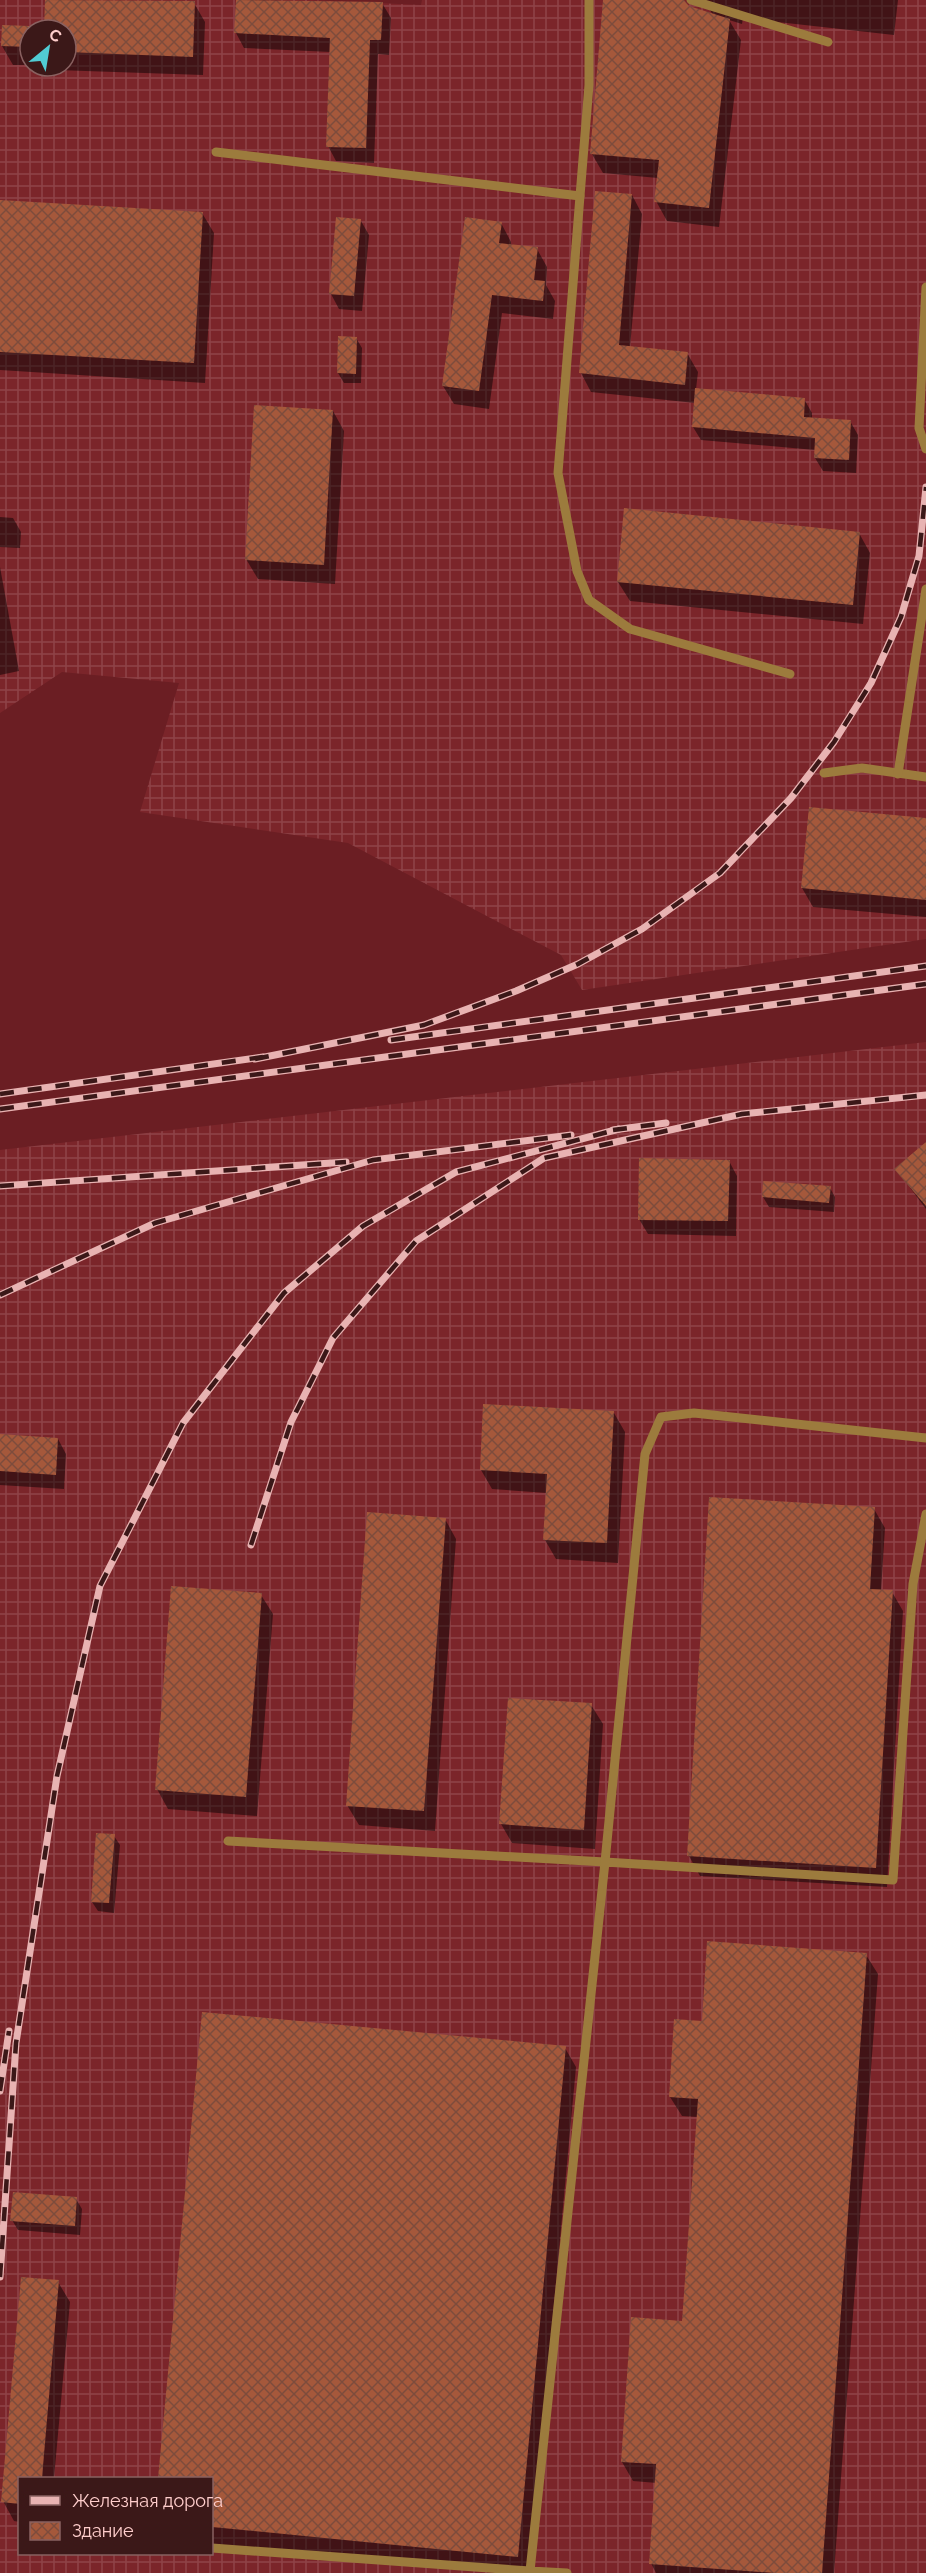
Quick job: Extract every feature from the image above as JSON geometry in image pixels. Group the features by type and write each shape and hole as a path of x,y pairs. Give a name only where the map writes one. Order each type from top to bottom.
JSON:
{"lane":[{"path":"589,0 589,85 558,472 577,571 590,600 630,629 790,674"},
{"path":"691,0 828,42"},
{"path":"216,152 580,196"},
{"path":"926,287 919,428 926,449"},
{"path":"898,774 926,590"},
{"path":"824,773 862,768 926,777"},
{"path":"530,2571 605,1862 645,1454 661,1417 694,1413 926,1438"},
{"path":"228,1841 893,1880 913,1584 926,1514"},
{"path":"213,2548 567,2573"}],"shaded area":[{"path":"0,0 309,0 421,5 422,0 926,0 926,939 582,990 561,955 348,843 140,812 179,683 62,672 0,713"},
{"path":"926,1042 926,2573 0,2573 0,1150"}],"building":[{"path":"45,0 195,1 193,57 78,52 78,18 44,18"},
{"path":"236,0 383,2 381,40 370,40 366,148 326,147 330,38 234,33"},
{"path":"603,0 684,0 689,6 730,19 709,208 654,202 659,160 590,154"},
{"path":"2,25 18,26 18,47 1,46"},
{"path":"595,191 632,194 619,345 688,352 685,385 579,373"},
{"path":"0,200 203,212 194,363 0,352"},
{"path":"336,217 361,219 354,296 329,294"},
{"path":"465,217 502,222 499,243 538,247 534,280 545,281 543,301 492,295 479,391 442,386"},
{"path":"338,336 357,337 356,374 337,373"},
{"path":"695,388 805,398 804,417 851,420 849,460 814,458 815,438 692,427"},
{"path":"254,405 333,410 324,565 245,560"},
{"path":"624,508 860,532 853,605 617,582"},
{"path":"809,807 926,818 926,900 801,888"},
{"path":"926,1142 926,1206 894,1169"},
{"path":"639,1158 730,1160 728,1221 638,1220"},
{"path":"763,1181 831,1186 829,1203 762,1197"},
{"path":"483,1404 614,1411 607,1543 543,1540 547,1474 480,1470"},
{"path":"0,1434 58,1438 56,1475 0,1471"},
{"path":"709,1497 875,1507 870,1589 893,1590 876,1868 687,1856"},
{"path":"367,1512 446,1518 424,1811 346,1806"},
{"path":"171,1586 262,1593 246,1797 155,1790"},
{"path":"508,1698 592,1703 584,1830 499,1824"},
{"path":"96,1833 115,1834 109,1903 91,1902"},
{"path":"707,1941 867,1953 822,2573 775,2573 649,2564 656,2464 621,2462 631,2317 682,2321 698,2099 669,2097 674,2019 702,2021"},
{"path":"202,2012 566,2046 518,2557 213,2527 213,2477 158,2477"},
{"path":"13,2192 77,2197 75,2226 10,2221"},
{"path":"21,2277 59,2280 42,2477 18,2477 18,2504 1,2502"}],"railway":[{"path":"255,1059 424,1025 516,991 578,964 642,929 720,873 791,798 834,742 871,683 901,617 919,556 926,487"},
{"path":"391,1040 926,966"},
{"path":"0,1109 926,984"},
{"path":"0,1094 263,1057"},
{"path":"251,1545 291,1422 333,1338 416,1241 544,1158 742,1114 926,1095"},
{"path":"613,1130 666,1123"},
{"path":"0,2277 16,2043 57,1776 100,1586 183,1423 284,1293 363,1226 456,1172 619,1129"},
{"path":"0,1295 155,1223 373,1160 571,1135"},
{"path":"0,1186 346,1162"},
{"path":"0,2091 9,2031"}]}
